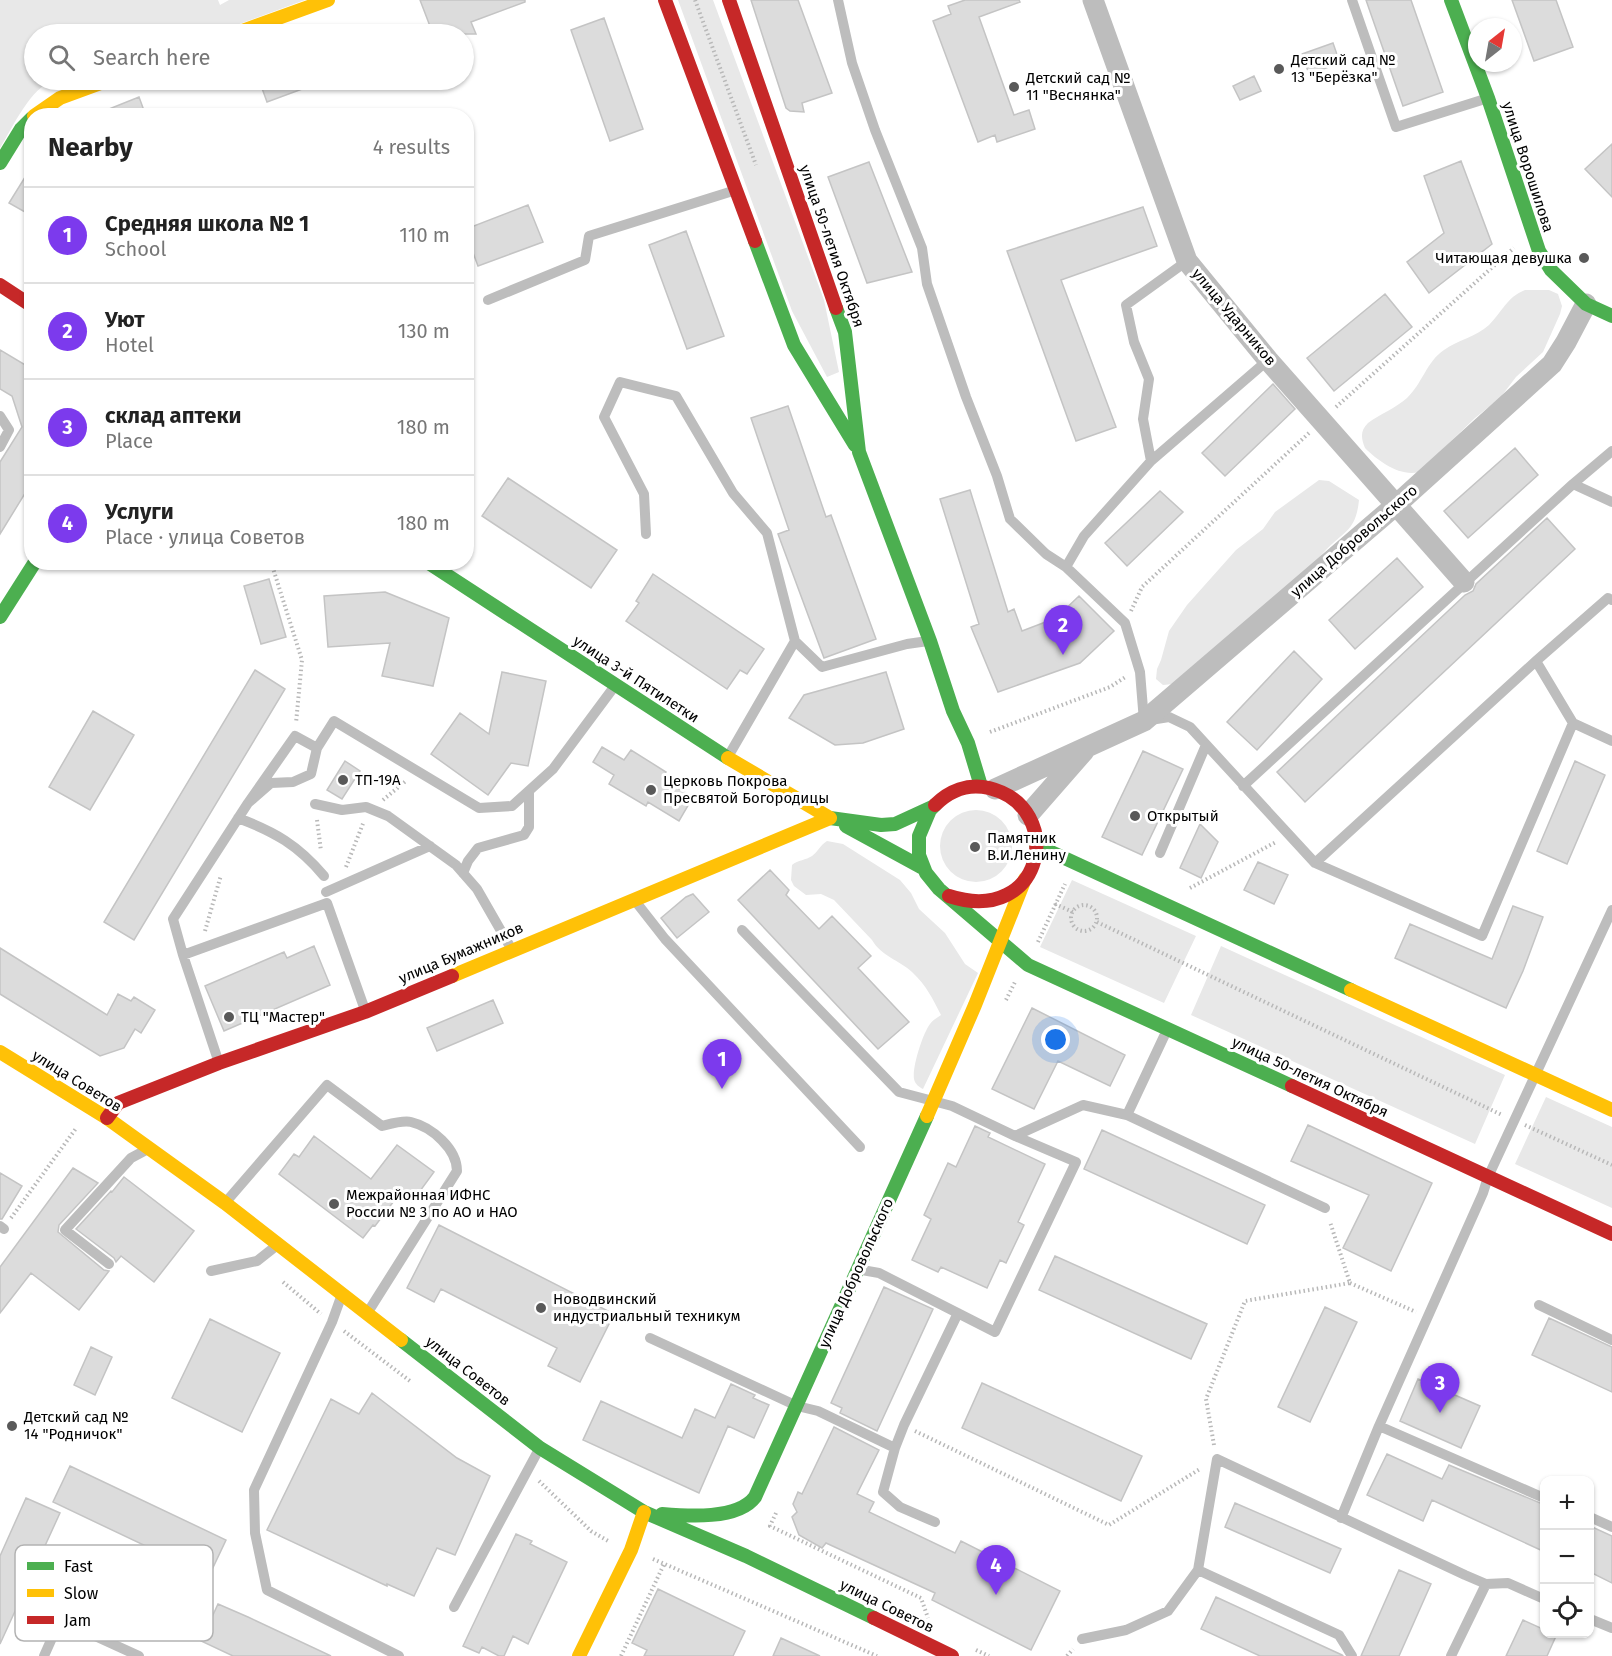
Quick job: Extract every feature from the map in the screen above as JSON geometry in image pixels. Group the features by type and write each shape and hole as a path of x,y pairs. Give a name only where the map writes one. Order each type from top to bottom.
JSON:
{"main road":[{"path":"262,24 328,0"},
{"path":"665,0 794,345 860,452"},
{"name":"улица 50-летия Октября","path":"729,0 845,332 860,452 930,641 953,711"},
{"name":"улица Ворошилова","path":"1451,0 1488,98 1539,251 1551,270 1586,304 1612,316"},
{"path":"42,108 78,90"},
{"path":"0,163 24,126"},
{"path":"0,285 24,301"},
{"path":"0,617 30,570"},
{"name":"улица 3-й Пятилетки","path":"439,570 727,757 831,818 923,868"},
{"path":"953,711 988,787"},
{"path":"953,711 958,746 957,757"},
{"path":"954,785 988,787 1013,798 1028,815 1035,830 1034,859 1025,879 1015,890 995,901 966,903 937,888 923,868 918,849 919,837 923,821 932,807 954,785"},
{"path":"831,818 881,825 895,824 932,807"},
{"name":"улица Бумажников","path":"107,1118 118,1103 219,1063 365,1012 831,818"},
{"path":"1036,845 1612,1110"},
{"name":"улица Добровольского","path":"751,1502 797,1406 934,1100 1002,941 1025,879"},
{"name":"улица 50-летия Октября","path":"949,896 1028,965 1612,1234"},
{"name":"улица Советов","path":"0,1052 107,1118 225,1203 540,1448 644,1512 746,1556 952,1656"},
{"path":"579,1656 631,1550 644,1512 691,1516 733,1512 751,1502 751,1520"},
{"path":"746,1556 748,1541"}],"street":[{"name":"улица Ударников","path":"1093,0 1187,261 1268,360 1464,582"},
{"name":"улица Добровольского","path":"988,787 1144,721 1396,505 1552,364 1586,304"},
{"path":"1028,815 1091,744"}],"lane":[{"path":"838,0 852,63 875,130 922,248 927,284 966,397 998,476 1010,519 1046,554 1066,567 1125,623 1140,672 1144,721 1169,717 1190,727 1315,863 1482,936 1573,723"},
{"path":"1352,0 1396,127 1488,98"},
{"path":"488,300 585,260 589,236 736,190"},
{"path":"1151,461 1143,419 1149,379 1134,342 1126,305 1187,261"},
{"path":"1066,567 1084,536 1151,461 1268,360"},
{"path":"646,534 644,494 604,417 620,382 675,396 733,493 767,533 795,641 822,667 907,644 930,641"},
{"path":"0,416 9,430 0,447"},
{"path":"1243,786 1464,582 1612,451"},
{"path":"1573,484 1612,502"},
{"path":"1315,863 1536,661 1608,598 1612,600"},
{"path":"727,757 795,641"},
{"path":"1536,661 1573,723 1612,741"},
{"path":"248,803 271,783 293,782 310,774 317,748 334,721 478,808 512,806 554,769 616,686"},
{"path":"219,1063 173,919 248,803 295,736 317,748"},
{"path":"1160,853 1206,745"},
{"path":"463,873 468,861 478,848 524,835 529,827 529,791"},
{"path":"315,804 342,810 366,807 388,816 456,865 477,889 512,950"},
{"path":"238,818 263,827 292,844 309,858 324,876"},
{"path":"326,892 430,846"},
{"path":"634,899 665,939 861,1147"},
{"path":"183,955 327,903 365,1012"},
{"path":"1341,1518 1488,1177 1612,910"},
{"path":"742,930 899,1092 952,1106 1076,1162 995,1332 879,1273 858,1269"},
{"path":"1126,1115 1168,1029"},
{"path":"225,1203 327,1085 382,1126 410,1121 433,1133 452,1150 457,1161 457,1171 366,1314"},
{"path":"1015,1136 1083,1105 1126,1115 1325,1208"},
{"path":"109,1264 65,1230 131,1158 149,1148"},
{"path":"211,1271 257,1261 277,1245"},
{"path":"342,1294 332,1323 254,1490 255,1533 267,1590 399,1656"},
{"path":"1539,1305 1612,1340"},
{"path":"935,1522 900,1507 883,1492 903,1425 958,1313"},
{"path":"650,1338 797,1406 818,1412 896,1448"},
{"path":"1379,1426 1540,1496"},
{"path":"454,1607 540,1448"},
{"path":"1082,1639 1126,1630 1167,1611 1198,1570 1217,1459 1486,1584 1508,1583 1540,1597"},
{"path":"1594,1519 1612,1527"},
{"path":"1198,1570 1339,1635 1352,1656"},
{"path":"1451,1656 1486,1584"},
{"path":"1594,1621 1612,1629"},
{"path":"44,1656 51,1641"},
{"path":"106,1641 139,1656"}],"path":[{"path":"1125,623 1142,587 1321,421 1532,232"},
{"path":"274,570 302,660 295,736"},
{"path":"968,743 995,730 1110,687 1129,674"},
{"path":"315,804 324,876"},
{"path":"1187,890 1288,836"},
{"path":"200,948 227,855 218,850"},
{"path":"1000,1010 1017,979 1028,965 1075,862"},
{"path":"1055,904 1073,912"},
{"path":"1083,905 1091,907 1097,914 1097,922 1092,929 1079,930 1075,928 1071,920 1073,912 1083,905"},
{"path":"1097,922 1612,1165"},
{"path":"2,1227 78,1125"},
{"path":"1325,1208 1350,1283"},
{"path":"903,1425 1109,1525 1217,1459 1206,1399 1245,1301 1350,1283 1428,1317"},
{"path":"779,1505 770,1526 921,1598 929,1620"},
{"path":"621,1656 664,1564"},
{"path":"970,1647 990,1656"}],"shaded area":[{"path":"0,0 218,0 220,5 229,0 305,0 239,24 24,24 24,90 38,90 16,119 0,148"},
{"path":"678,0 713,0 824,300 839,372 827,377 792,311"},
{"path":"1525,290 1549,290 1558,294 1562,306 1543,352 1516,377 1500,398 1475,418 1419,472 1397,470 1383,463 1365,448 1362,435 1368,423 1407,398 1438,355 1484,329 1509,301"},
{"path":"1319,480 1329,481 1359,500 1352,524 1310,569 1173,684 1163,685 1156,679 1157,669 1169,631 1187,605 1236,550 1263,529 1275,512"},
{"path":"976,810 996,816 1006,826 1012,846 1006,866 996,876 976,882 956,876 946,866 940,846 946,826 956,816"},
{"path":"827,841 843,844 900,880 911,893 919,909 945,933 965,964 978,973 923,1089 914,1079 916,1059 927,1028 941,1015 929,992 912,972 880,950 834,900 821,894 806,895 794,886 791,880 792,865 812,856"},
{"path":"1072,880 1196,936 1164,1003 1040,947"},
{"path":"1221,946 1505,1075 1475,1144 1191,1015"},
{"path":"1546,1097 1612,1127 1612,1208 1515,1164"}],"building":[{"path":"420,0 525,0 525,2 471,22 472,24 429,24"},
{"path":"751,0 798,0 832,93 802,103 804,112 790,111 786,108"},
{"path":"965,0 1019,0 1020,2 979,17 1014,115 1029,110 1035,129 997,142 995,135 978,142 933,21 951,14 948,6"},
{"path":"1366,0 1411,0 1443,92 1403,106"},
{"path":"1512,0 1556,0 1573,47 1534,61 1522,28 1522,18 1518,18"},
{"path":"604,18 643,129 610,141 571,30"},
{"path":"1333,43 1340,63 1309,74 1302,54"},
{"path":"1254,76 1261,91 1240,100 1233,86"},
{"path":"263,90 300,90 267,102"},
{"path":"139,97 143,108 112,108"},
{"path":"1612,144 1612,197 1585,169"},
{"path":"1461,161 1492,244 1429,293 1407,262 1444,233 1424,176"},
{"path":"869,162 912,272 867,283 828,177"},
{"path":"24,179 24,211 9,203"},
{"path":"528,205 543,242 478,266 474,255 474,226"},
{"path":"1143,207 1157,246 1061,280 1116,427 1076,441 1007,251"},
{"path":"686,231 724,336 687,349 649,245"},
{"path":"1385,294 1412,327 1334,391 1307,358"},
{"path":"0,350 24,364 24,495 0,534 0,462 22,427 12,396 0,389"},
{"path":"1273,384 1295,409 1225,476 1202,453"},
{"path":"788,406 826,517 831,515 876,639 824,658 778,534 789,530 751,418"},
{"path":"1515,448 1538,475 1468,538 1444,511"},
{"path":"508,478 617,550 591,588 482,516"},
{"path":"970,490 1008,612 1014,609 1022,631 1056,618 1079,596 1114,631 1080,663 998,692 971,627 979,624 940,499"},
{"path":"1160,491 1183,512 1127,566 1105,543"},
{"path":"1547,518 1575,549 1305,802 1277,772 1465,595 1473,591 1476,584"},
{"path":"1397,558 1423,587 1355,649 1329,620"},
{"path":"653,574 764,649 747,674 740,670 727,689 626,621 639,603 636,601"},
{"path":"269,579 286,637 261,644 244,586"},
{"path":"385,592 449,618 433,686 382,676 390,643 328,647 324,596"},
{"path":"1294,651 1322,679 1257,750 1227,722"},
{"path":"255,670 285,689 134,940 104,922"},
{"path":"502,672 546,681 528,766 511,763 488,795 431,754 460,713 489,734"},
{"path":"886,672 904,729 863,743 835,745 789,718 804,695"},
{"path":"93,711 134,735 90,810 49,787"},
{"name":"Церковь Покрова Пресвятой Богородицы","path":"602,747 624,760 631,750 666,772 662,779 693,797 679,821 648,802 646,806 609,784 614,775 593,762"},
{"path":"1143,751 1183,769 1142,855 1102,837"},
{"name":"ТП-19А","path":"345,761 360,771 342,799 327,790"},
{"path":"1575,761 1605,775 1567,864 1537,851"},
{"path":"1200,824 1218,842 1201,878 1180,868"},
{"path":"1258,862 1288,875 1274,904 1244,890"},
{"path":"770,870 789,890 786,895 819,929 832,916 871,956 858,968 909,1022 878,1049 738,900"},
{"path":"693,894 709,912 677,938 661,918"},
{"path":"1513,906 1543,917 1523,971 1506,1008 1395,958 1410,924 1492,959"},
{"path":"314,946 330,985 224,1031 205,986 284,952 287,958"},
{"path":"0,948 107,1015 118,994 131,1001 134,997 155,1010 141,1033 135,1029 124,1048 100,1056 0,994"},
{"path":"493,1000 503,1023 437,1051 427,1028"},
{"path":"1032,1008 1125,1055 1110,1086 1058,1061 1034,1109 992,1089"},
{"path":"1308,1125 1432,1183 1391,1271 1343,1248 1369,1195 1291,1161"},
{"path":"975,1126 990,1133 988,1137 1045,1164 1018,1222 1024,1225 1006,1263 1000,1260 987,1288 941,1267 938,1272 912,1260 931,1219 924,1215 948,1163 956,1167"},
{"path":"1102,1130 1265,1205 1247,1244 1084,1169"},
{"path":"314,1136 371,1179 397,1145 434,1172 412,1202 400,1193 363,1238 279,1174 294,1154 299,1157"},
{"path":"73,1168 98,1183 59,1225 58,1232 104,1270 109,1271 79,1310 31,1273 0,1313 0,1267"},
{"path":"0,1173 22,1186 2,1219 0,1219"},
{"path":"124,1177 194,1231 154,1282 121,1256 116,1262 114,1258 76,1229"},
{"name":"Новодвинский индустриальный техникум","path":"439,1225 614,1314 580,1382 548,1366 557,1348 441,1289 434,1302 407,1288"},
{"path":"1055,1256 1207,1324 1191,1359 1039,1290"},
{"path":"884,1287 933,1309 877,1431 840,1413 842,1408 831,1403"},
{"path":"1325,1307 1357,1322 1310,1422 1278,1407"},
{"path":"1549,1318 1612,1347 1612,1392 1532,1355"},
{"path":"210,1319 280,1353 242,1432 172,1398"},
{"path":"91,1347 112,1357 95,1395 74,1385"},
{"path":"1418,1379 1480,1406 1461,1448 1400,1421"},
{"path":"982,1383 1142,1456 1121,1501 962,1428"},
{"path":"731,1384 755,1395 753,1398 769,1405 754,1438 728,1426 699,1493 583,1440 601,1401 682,1438 695,1409 715,1418"},
{"path":"372,1393 457,1458 490,1476 455,1555 437,1548 414,1596 387,1584 387,1586 267,1530 331,1399 359,1414"},
{"path":"834,1427 879,1450 857,1494 874,1502 869,1512 955,1553 961,1541 1060,1591 1031,1650 932,1600 935,1593 826,1543 822,1548 799,1535 792,1517 797,1512 793,1504 798,1492 802,1494"},
{"path":"1387,1454 1442,1479 1449,1465 1540,1503 1540,1550 1432,1500 1423,1521 1367,1495"},
{"path":"70,1466 226,1540 213,1568 213,1545 144,1545 53,1502"},
{"path":"26,1498 60,1513 45,1545 15,1545 15,1611 0,1644 0,1556"},
{"path":"1235,1503 1341,1549 1330,1573 1225,1527"},
{"path":"1594,1528 1612,1536 1612,1583 1594,1574"},
{"path":"516,1534 532,1541 530,1544 567,1562 528,1644 513,1636 504,1656 499,1656 482,1647 479,1653 463,1646"},
{"path":"1399,1570 1431,1584 1399,1656 1361,1656"},
{"path":"658,1589 745,1631 733,1656 644,1656 647,1650 632,1643"},
{"path":"1216,1597 1343,1656 1260,1656 1201,1629"},
{"path":"218,1604 331,1656 233,1656 201,1641 213,1641 213,1615"},
{"path":"1523,1620 1540,1628 1540,1638 1555,1638 1547,1656 1506,1656"},
{"path":"781,1638 820,1656 773,1656"}],"traffic: fast":[{"path":"1451,0 1488,98 1539,251 1551,270 1586,304 1612,316"},
{"path":"0,163 24,126"},
{"path":"755,241 794,345 855,445"},
{"path":"836,308 845,332 859,452 930,641 953,711 968,743 981,786"},
{"path":"0,617 30,570"},
{"path":"439,570 728,758"},
{"path":"935,805 930,810 919,836 919,855 926,873 939,889 1028,965 1292,1086"},
{"path":"830,818 881,825 895,824 932,807"},
{"path":"846,826 923,868"},
{"path":"1036,845 1351,990"},
{"path":"662,1514 698,1516 725,1513 737,1510 755,1497 927,1116"},
{"path":"401,1340 540,1448 644,1512 746,1556 874,1618"}],"traffic: slow":[{"path":"262,24 328,0"},
{"path":"46,108 60,98 82,90"},
{"path":"728,758 830,818"},
{"path":"452,976 830,818"},
{"path":"927,1116 975,1005 1025,879"},
{"path":"1351,990 1612,1110"},
{"path":"0,1052 107,1118 225,1203 401,1340"},
{"path":"579,1656 631,1550 644,1512"}],"traffic: jam":[{"path":"665,0 755,241"},
{"path":"729,0 836,308"},
{"path":"0,285 24,301"},
{"path":"935,805 959,789 989,788 1014,799 1029,817 1036,839 1034,861 1024,880 1007,895 981,901 949,896"},
{"path":"107,1118 118,1103 219,1063 365,1012 452,976"},
{"path":"1292,1086 1612,1234"},
{"path":"874,1618 952,1656"}],"place":[{"name":"Детский сад № 13 \"Берёзка\"","path":"1279,69"},
{"name":"Детский сад № 11 \"Веснянка\"","path":"1014,87"},
{"name":"Читающая девушка","path":"1584,258"},
{"name":"Уют","path":"1063,655"},
{"name":"ТП-19А","path":"343,780"},
{"name":"Церковь Покрова Пресвятой Богородицы","path":"651,790"},
{"name":"Открытый","path":"1135,816"},
{"name":"Памятник В.И.Ленину","path":"975,847"},
{"name":"ТЦ \"Мастер\"","path":"229,1017"},
{"name":"Средняя школа № 1","path":"722,1089"},
{"name":"Межрайонная ИФНС России № 3 по АО и НАО","path":"334,1204"},
{"name":"Новодвинский индустриальный техникум","path":"541,1308"},
{"name":"склад аптеки","path":"1440,1413"},
{"name":"Детский сад № 14 \"Родничок\"","path":"12,1426"},
{"name":"Услуги","path":"996,1595"}]}
